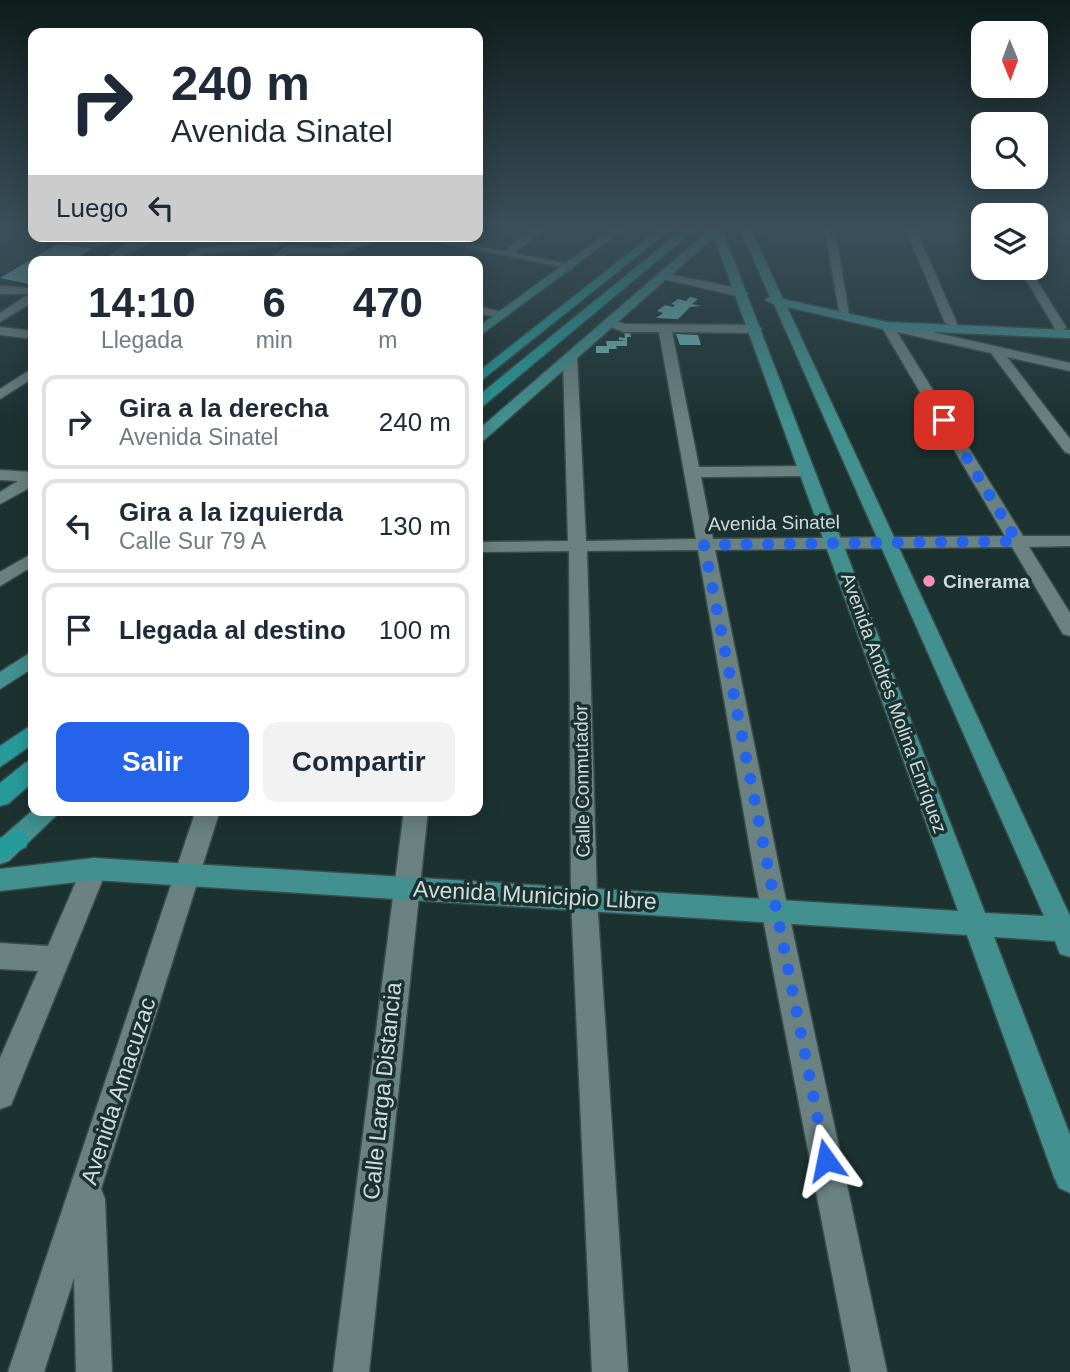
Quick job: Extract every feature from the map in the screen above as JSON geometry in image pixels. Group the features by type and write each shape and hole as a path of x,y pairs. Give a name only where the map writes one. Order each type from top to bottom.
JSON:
{"highway":[{"path":"483,375 585,294"},
{"path":"483,399 611,294"},
{"path":"0,758 28,736"},
{"path":"0,797 28,773"}],"main road":[{"path":"483,329 531,294"},
{"path":"483,434 642,294"},
{"name":"Avenida Andrés Molina Enríquez","path":"742,294 1070,1177"},
{"path":"747,294 882,321 1067,333"},
{"path":"776,294 1068,934"},
{"path":"779,301 845,311 882,321 951,323 1067,333"},
{"path":"0,682 28,662"},
{"path":"6,848 43,816"},
{"name":"Avenida Municipio Libre","path":"0,880 94,869 186,873 974,922 1068,934"}],"street":[{"path":"842,294 845,311"},
{"path":"939,294 951,323"},
{"path":"1041,294 1067,333"},
{"path":"0,318 28,309"},
{"path":"0,331 28,311"},
{"path":"483,311 503,314"},
{"path":"882,321 1070,367"},
{"path":"882,321 1070,629"},
{"path":"610,322 624,328 756,330"},
{"path":"666,329 705,552 869,1372"},
{"path":"0,331 28,334"},
{"path":"996,351 1070,449"},
{"name":"Calle Conmutador","path":"570,357 578,554 584,898 610,1372"},
{"path":"0,395 28,375"},
{"path":"691,472 806,471"},
{"path":"0,475 28,478"},
{"path":"0,499 28,481"},
{"name":"Avenida Sinatel","path":"483,561 578,554 1022,548 1070,541"},
{"name":"Avenida Sinatel","path":"483,547 578,554"},
{"name":"Avenida Sinatel","path":"1022,548 1070,555"},
{"path":"0,580 28,561"},
{"name":"Avenida Amacuzac","path":"26,1372 206,816"},
{"name":"Calle Larga Distancia","path":"351,1372 415,816"},
{"path":"0,1094 94,869"},
{"path":"0,956 57,959"},
{"path":"89,1184 94,1372"}],"building":[{"path":"690,297 698,299 692,304 701,306 690,307 678,319 656,318 663,313 657,311 665,305 673,307 675,305 671,304 678,299 686,301"},
{"path":"624,331 630,331 631,337 627,337 627,346 616,346 617,349 609,349 609,353 596,353 596,346 607,346 606,341 626,341 619,340 619,337 625,338"},
{"path":"676,334 698,335 701,345 680,345"}],"place":[{"name":"Cinerama","path":"929,581"}],"route":[{"path":"826,1160 704,545 1017,541 944,420"}]}
